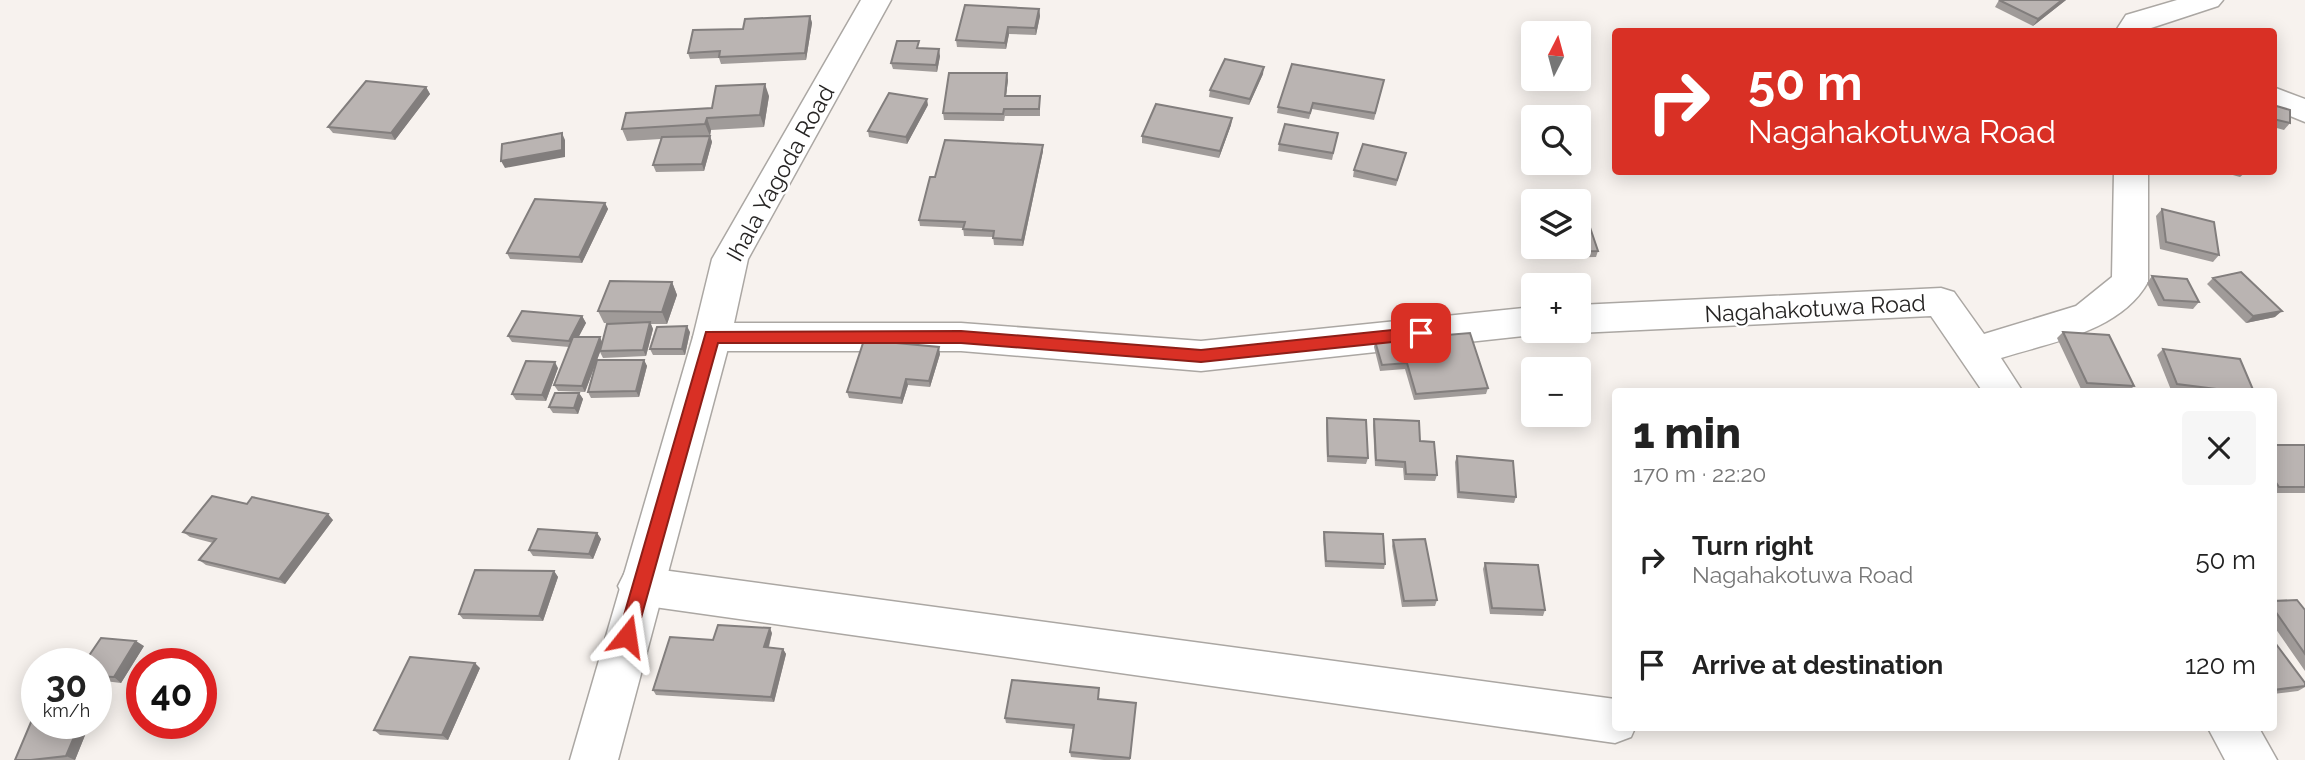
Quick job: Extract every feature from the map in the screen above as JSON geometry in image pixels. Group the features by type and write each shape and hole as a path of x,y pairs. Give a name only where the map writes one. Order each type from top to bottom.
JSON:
{"street":[{"name":"Ihala Yagoda Road","path":"594,760 640,586 712,337 730,259 876,0"},
{"path":"2133,28 2137,22 2208,0"},
{"path":"1976,351 2089,316 2130,282 2131,175"},
{"name":"Nagahakotuwa Road","path":"1591,318 1941,302 2001,388"},
{"path":"712,337 961,337 1201,356 1521,322"},
{"path":"640,586 1612,721"},
{"path":"2233,731 2253,760"}],"building":[{"path":"1999,0 2062,0 2038,19"},
{"path":"965,5 1039,9 1035,28 1008,27 1005,43 956,40"},
{"path":"810,16 805,53 719,57 720,51 688,53 693,30 743,29 745,19"},
{"path":"897,41 919,41 917,48 939,49 936,65 891,63"},
{"path":"1225,59 1264,67 1250,99 1210,90"},
{"path":"1292,64 1384,80 1375,113 1313,103 1310,113 1278,107"},
{"path":"949,73 1007,73 1005,96 1040,96 1039,109 1004,109 1003,114 943,113"},
{"path":"366,81 426,87 391,133 328,127"},
{"path":"765,84 760,115 707,118 705,124 622,129 626,113 712,108 716,86"},
{"path":"889,93 927,99 906,137 868,131"},
{"path":"1156,104 1232,118 1220,151 1142,136"},
{"path":"2277,106 2290,110 2290,123 2277,120"},
{"path":"1285,124 1338,133 1333,153 1279,144"},
{"path":"562,133 562,150 501,161 502,144"},
{"path":"710,136 702,164 653,165 662,137"},
{"path":"945,140 1043,145 1022,240 993,238 994,231 963,229 965,222 919,220 930,177 935,177"},
{"path":"1363,144 1406,153 1397,180 1354,170"},
{"path":"535,199 605,203 579,257 507,253"},
{"path":"2162,209 2214,222 2219,255 2166,242"},
{"path":"1591,230 1598,251 1591,251"},
{"path":"2241,272 2282,311 2253,316 2213,278"},
{"path":"2152,276 2187,279 2199,302 2164,300"},
{"path":"610,281 672,282 662,312 598,311"},
{"path":"522,311 582,316 569,341 508,336"},
{"path":"650,322 643,350 600,351 607,324"},
{"path":"687,326 682,349 650,349 657,327"},
{"path":"2063,332 2109,335 2134,386 2087,383"},
{"path":"1470,333 1488,388 1416,394 1407,363 1382,365 1375,341"},
{"path":"573,337 600,337 582,386 554,385"},
{"path":"864,340 939,347 929,381 906,379 901,398 847,392"},
{"path":"2163,349 2240,359 2252,388 2208,388 2177,384"},
{"path":"597,360 644,360 636,391 588,392"},
{"path":"526,361 555,362 542,395 512,394"},
{"path":"555,393 579,393 574,408 549,407"},
{"path":"1327,418 1366,420 1368,458 1328,456"},
{"path":"1374,419 1419,421 1420,441 1434,442 1437,475 1406,474 1405,462 1376,460"},
{"path":"2277,445 2305,445 2305,487 2279,487"},
{"path":"1457,456 1513,461 1516,497 1459,492"},
{"path":"212,496 247,504 252,497 328,514 279,579 199,560 216,539 183,532"},
{"path":"538,529 597,533 589,554 529,550"},
{"path":"1324,532 1383,534 1385,564 1326,561"},
{"path":"1425,539 1437,600 1404,601 1393,540"},
{"path":"1485,563 1538,565 1545,610 1492,608"},
{"path":"475,570 554,571 539,616 459,614"},
{"path":"2297,600 2305,610 2305,654 2277,614 2277,601"},
{"path":"718,625 770,628 764,647 783,649 771,697 653,690 670,637 713,640"},
{"path":"101,638 136,641 132,648 126,648 126,657 114,677 112,648 94,648"},
{"path":"2277,645 2305,683 2305,686 2277,690"},
{"path":"410,657 475,663 442,735 374,730"},
{"path":"1012,680 1099,688 1098,699 1136,703 1130,758 1070,752 1074,725 1005,718"},
{"path":"24,739 73,739 66,756 15,760"}],"route":[{"path":"627,636 712,337 961,337 1201,356 1421,333"}]}
